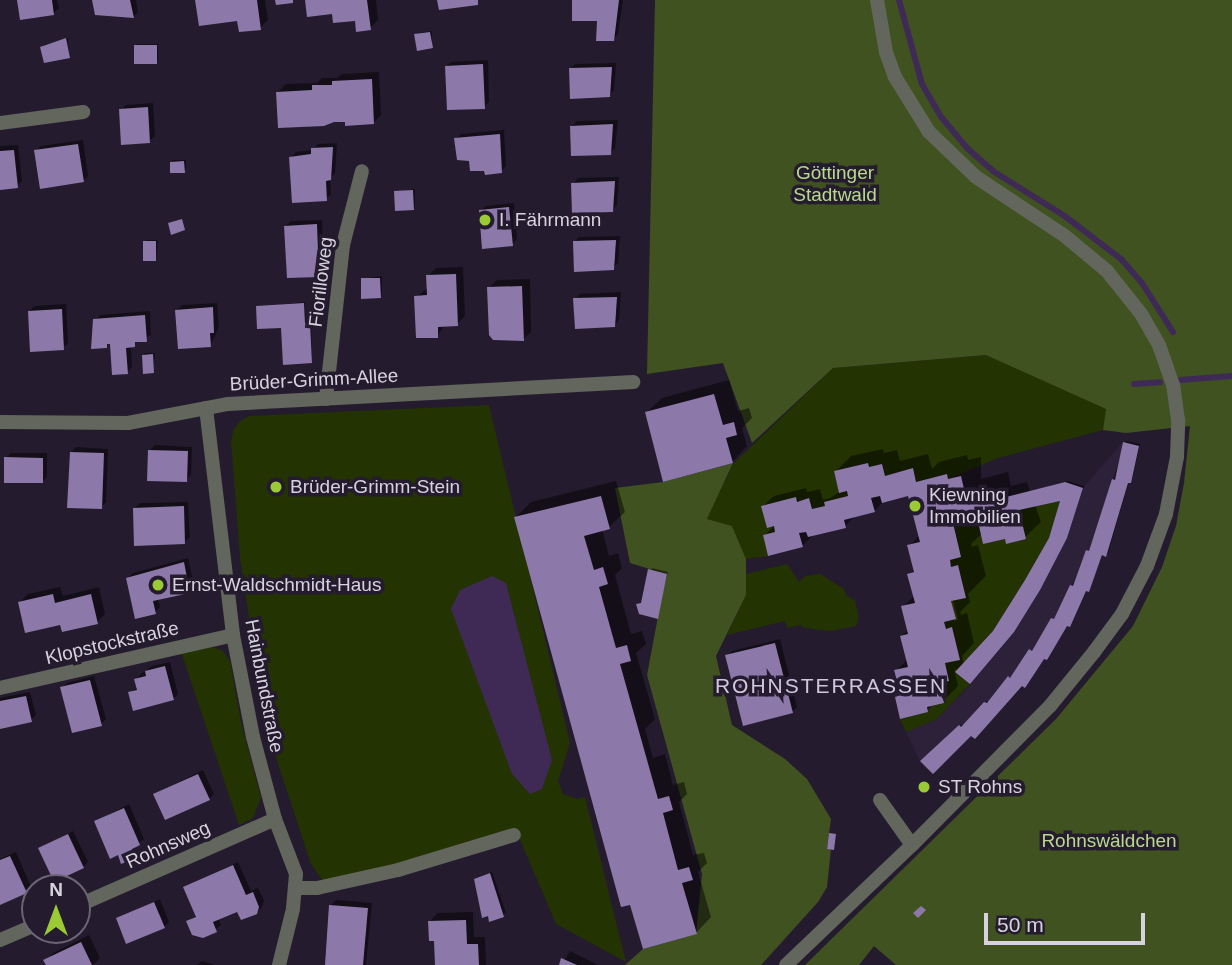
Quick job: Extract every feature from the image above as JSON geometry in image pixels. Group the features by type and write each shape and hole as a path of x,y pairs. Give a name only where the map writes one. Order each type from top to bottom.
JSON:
{"street":[{"path":"786,965 912,845 1050,706 1122,614 1147,566 1166,514 1177,457 1178,420 1171,377 1159,345 1142,315 1107,271 1065,236 976,177 929,132 895,77 886,52 877,0"},
{"path":"0,123 83,112"},
{"name":"Fiorilloweg","path":"326,399 344,245 362,172"},
{"name":"Brüder-Grimm-Allee","path":"0,422 128,423 228,404 633,382"},
{"name":"Hainbundstraße","path":"206,408 233,635 253,737 275,819 296,874 296,888 279,965"},
{"name":"Klopstockstraße","path":"0,688 233,635"},
{"path":"880,800 912,845"},
{"name":"Rohnsweg","path":"91,900 275,819"},
{"path":"296,888 317,888 398,870 514,835"},
{"path":"0,940 21,931"}],"shaded area":[{"path":"1123,442 1139,446 1131,483 1128,483 1106,557 1102,556 1089,592 1086,591 1070,627 1067,626 1025,688 1022,686 975,739 970,736 933,774 920,761 906,732 937,719 970,685 955,672 1059,502 1016,511 1065,482 1083,488"},
{"path":"492,576 506,583 552,760 542,789 530,794 512,774 451,609 460,590"}],"green space":[{"name":"Göttinger Stadtwald","path":"655,0 1232,0 1232,965 896,965 874,946 859,965 805,965 1056,719 1133,626 1162,567 1176,526 1190,426 1126,433 1103,430 1106,409 986,355 833,368 752,443 723,363 647,374"},
{"path":"987,355 1107,409 1103,430 998,458 948,479 946,474 916,482 913,469 885,476 882,464 869,467 867,463 834,471 839,492 847,491 848,496 824,502 825,506 812,509 809,499 761,506 767,527 774,526 775,532 763,535 768,556 746,559 732,526 707,519 733,464 833,368"},
{"path":"489,405 570,743 558,781 563,794 577,799 585,797 626,962 556,924 515,828 398,865 322,880 311,864 277,761 254,651 240,558 231,442 233,431 239,422 249,416"},
{"path":"733,463 707,519 732,526 746,559 746,595 716,656 732,725 785,759 807,779 831,819 827,848 831,849 827,887 818,902 761,965 625,965 643,949 696,934 702,874 647,675 666,574 630,563 615,488 663,482"},
{"path":"1060,501 1049,538 1025,580 993,631 956,672 970,684 937,719 906,732 900,719 928,712 939,683 949,680 945,663 960,660 952,628 946,629 944,622 955,619 951,601 966,598 958,565 951,567 953,523 977,517 983,544 1005,539 1007,544 1026,539 1019,510"},
{"path":"787,564 799,582 805,576 820,574 844,589 846,595 855,601 859,617 856,626 831,631 804,628 801,625 787,628 785,621 727,635 746,595 746,574"},
{"path":"207,646 222,650 230,661 241,722 261,798 253,818 239,825 181,652"}],"building":[{"path":"17,0 52,0 54,15 20,20"},
{"path":"92,0 130,0 134,18 95,15"},
{"path":"195,0 257,0 261,30 239,32 237,21 199,26"},
{"path":"275,0 293,0 293,3 276,5"},
{"path":"305,0 367,0 371,30 356,32 355,21 333,23 332,14 307,17"},
{"path":"437,0 478,0 478,5 439,10"},
{"path":"572,0 619,0 614,41 596,41 597,21 572,21"},
{"path":"430,32 433,48 417,51 414,34"},
{"path":"66,38 70,58 44,63 40,47"},
{"path":"134,45 157,45 157,64 134,64"},
{"path":"483,64 485,109 447,110 445,66"},
{"path":"612,67 610,97 570,99 569,68"},
{"path":"372,79 374,124 345,126 345,122 334,122 324,126 278,128 276,92 312,90 312,85 332,85 332,81"},
{"path":"148,107 150,143 121,145 119,109"},
{"path":"613,124 611,155 571,156 570,126"},
{"path":"500,134 502,173 485,175 484,171 470,171 469,161 457,160 454,138"},
{"path":"78,144 84,182 40,189 34,150"},
{"path":"333,147 331,180 326,181 327,201 292,203 289,157 311,154 311,148"},
{"path":"14,150 18,188 0,190 0,151"},
{"path":"184,161 185,173 170,173 170,162"},
{"path":"615,181 613,212 572,213 571,183"},
{"path":"413,190 414,210 395,211 394,191"},
{"path":"509,207 513,246 482,249 479,210"},
{"path":"182,219 185,230 171,235 168,223"},
{"path":"317,224 319,277 287,278 284,226"},
{"path":"616,240 614,270 574,272 573,241"},
{"path":"143,241 156,241 156,261 143,261"},
{"path":"456,274 458,326 438,327 438,338 416,338 414,296 427,295 426,275"},
{"path":"361,278 380,278 381,298 361,299"},
{"path":"522,286 524,341 493,340 489,335 487,287"},
{"path":"617,297 615,327 575,329 573,298"},
{"path":"304,303 305,323 310,323 312,363 283,365 281,328 257,329 256,306"},
{"path":"213,307 214,333 210,333 211,347 178,349 175,310"},
{"path":"62,309 64,350 30,352 28,311"},
{"path":"145,315 147,342 135,342 135,347 126,348 128,374 112,375 110,344 107,344 107,348 91,349 93,319"},
{"path":"153,354 154,373 143,374 142,355"},
{"path":"714,394 723,425 734,422 737,435 726,438 733,463 663,482 645,412"},
{"path":"1123,442 1139,446 1131,483 1128,483 1106,557 1102,555 1089,592 1086,591 1070,627 1067,626 1047,660 1044,659 1025,688 1022,686 975,739 971,736 933,774 920,761 959,725 961,727 984,702 987,703 1008,676 1010,678 1029,649 1032,651 1051,618 1054,619 1070,585 1073,586 1086,550 1089,551 1112,479 1115,480"},
{"path":"148,450 188,451 187,482 147,481"},
{"path":"70,452 104,453 102,509 67,508"},
{"path":"4,457 43,458 43,483 4,483"},
{"path":"868,463 869,467 882,464 885,476 913,468 916,482 947,474 948,479 961,476 964,489 959,491 961,498 988,492 990,501 1065,482 1083,488 1067,538 1040,590 1014,632 970,684 955,672 993,631 1025,580 1049,538 1060,501 1019,510 1026,539 1006,544 1005,539 983,544 977,517 953,523 961,557 950,560 951,567 958,565 966,598 951,601 956,619 944,622 946,629 952,627 960,660 945,663 949,681 939,683 944,703 927,707 928,712 900,719 895,697 901,695 894,670 908,667 900,636 908,634 901,606 915,603 907,574 914,572 907,545 920,542 908,496 882,503 880,496 871,498 875,512 844,520 846,528 808,537 806,532 799,533 803,547 768,556 763,535 775,532 774,526 767,528 761,506 796,497 797,502 809,498 812,509 825,506 824,502 848,496 847,491 839,493 834,471"},
{"path":"601,496 610,529 584,536 594,570 603,567 608,584 599,587 616,648 627,645 631,661 620,664 658,799 669,796 673,810 663,813 678,870 689,867 693,880 682,883 697,934 643,949 630,905 621,907 514,517"},
{"path":"184,506 185,544 134,546 133,508"},
{"name":"Ernst-Waldschmidt-Haus","path":"184,562 190,593 153,601 156,614 135,619 126,578"},
{"path":"648,569 667,574 658,619 639,614 636,604 641,603"},
{"path":"53,594 55,603 91,594 98,624 62,632 60,625 25,633 18,602"},
{"path":"775,643 793,713 743,726 725,655"},
{"path":"165,666 174,700 133,711 128,692 137,690 134,679 146,676 145,671"},
{"path":"90,680 102,726 72,733 60,687"},
{"path":"26,696 32,722 0,729 0,701"},
{"path":"198,774 210,800 165,820 153,794"},
{"name":"ST Rohns","path":"925,782 929,786 923,792 919,788"},
{"path":"124,808 140,845 132,849 136,858 121,864 118,855 110,859 94,821"},
{"path":"829,833 836,834 834,850 827,849"},
{"path":"68,834 84,868 71,874 50,874 38,848"},
{"path":"10,856 21,880 21,896 0,905 0,860"},
{"path":"233,865 246,895 253,892 259,907 257,914 241,920 237,912 213,922 217,932 203,938 192,935 186,921 196,917 183,887"},
{"path":"490,873 504,917 489,922 488,916 482,918 474,879"},
{"path":"154,902 165,928 126,944 116,918"},
{"path":"329,905 368,908 363,965 325,965"},
{"path":"921,906 926,910 918,918 913,913"},
{"path":"466,920 467,944 478,944 479,965 435,965 434,941 429,941 428,921"},
{"path":"82,944 92,965 46,965 43,960"},
{"path":"561,958 577,965 559,965"}],"waterway":[{"path":"899,0 922,84 942,118 968,149 993,171 1066,217 1121,259 1142,283 1173,332"},
{"path":"1180,380 1232,376"},
{"path":"1134,384 1160,382"}],"place":[{"name":"I. Fährmann","path":"485,220"},
{"name":"Brüder-Grimm-Stein","path":"276,487"},
{"name":"Kiewning Immobilien","path":"915,506"},
{"name":"Ernst-Waldschmidt-Haus","path":"158,585"},
{"name":"ST Rohns","path":"924,787"}],"district":[{"name":"ROHNSTERRASSEN","path":"831,686"}],"park label":[{"name":"Rohnswäldchen","path":"1109,841"}]}
